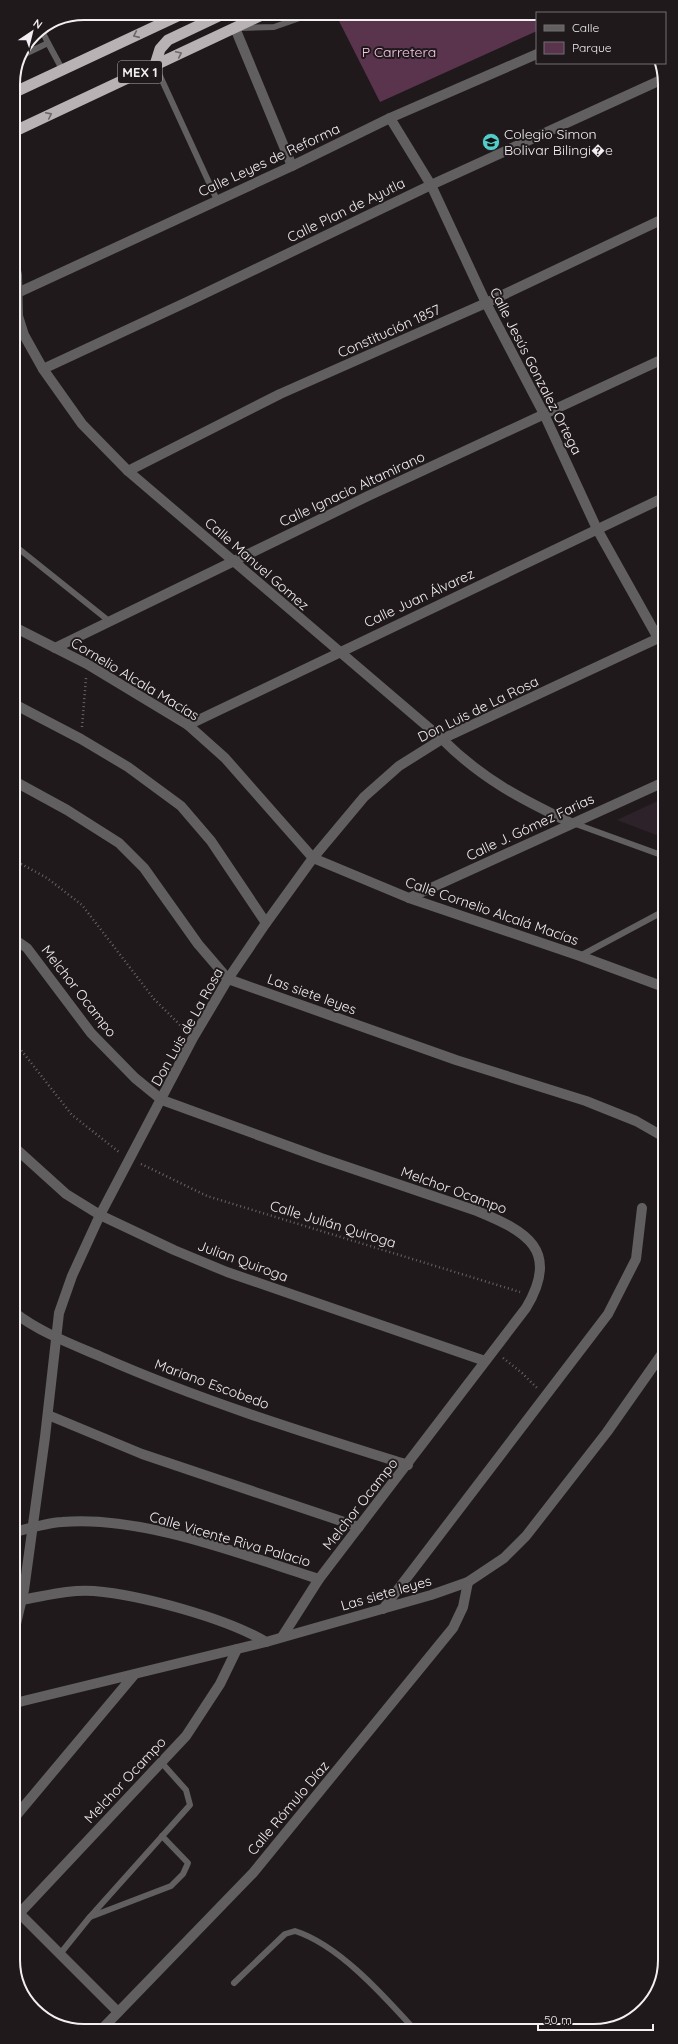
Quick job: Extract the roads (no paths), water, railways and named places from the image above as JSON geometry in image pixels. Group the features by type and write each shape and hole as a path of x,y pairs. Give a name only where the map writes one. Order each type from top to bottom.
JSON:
{"highway":[{"name":"MEX 1","path":"20,89 169,20"},
{"path":"155,65 160,49 168,40 210,20"},
{"name":"MEX 1","path":"20,129 252,20"}],"street":[{"path":"235,28 292,166"},
{"name":"Calle Leyes de Reforma","path":"20,292 292,166 390,118 536,54"},
{"name":"Calle Plan de Ayutla","path":"43,368 196,298 431,185 658,81"},
{"name":"Calle Jesús Gonzalez Ortega","path":"390,118 431,185 486,303 544,414 597,529 658,632"},
{"name":"Constitución 1857","path":"128,471 280,394 486,303 658,221"},
{"name":"Calle Manuel Gomez","path":"20,322 24,335 43,368 82,424 128,471 338,652 442,739 466,762 491,780 525,801 571,823"},
{"name":"Calle Ignacio Altamirano","path":"55,648 233,561 658,361"},
{"name":"Calle Juan Álvarez","path":"188,725 658,500"},
{"name":"Cornelio Alcala Macías","path":"20,630 87,664 188,725 225,758 313,858"},
{"name":"Don Luis de La Rosa","path":"20,1608 48,1415 59,1313 100,1214 162,1100 193,1038 228,979 266,922 313,858 364,797 399,766 442,739 658,638"},
{"path":"20,707 128,767 181,806 211,841 266,922"},
{"name":"Las siete leyes","path":"20,784 67,810 120,843 144,868 198,944 228,979 456,1060 586,1101 636,1121 658,1134"},
{"name":"Calle J. Gómez Farias","path":"409,898 658,785"},
{"name":"Calle Cornelio Alcalá Macías","path":"313,858 409,898 658,984"},
{"name":"Melchor Ocampo","path":"20,943 27,948 91,1033 135,1078 162,1100 321,1158 477,1210 502,1221 523,1233 536,1251 540,1261 540,1273 533,1297 520,1317 485,1361 408,1466 319,1579 282,1637"},
{"name":"Julian Quiroga","path":"20,1152 66,1194 100,1214 174,1250 227,1272 485,1361"},
{"path":"383,1609 547,1397 608,1314 636,1259 642,1208"},
{"name":"Mariano Escobedo","path":"20,1316 56,1337 125,1367 195,1394 408,1466"},
{"name":"Las siete leyes","path":"20,1702 266,1642 431,1595 468,1582 504,1558 526,1536 607,1432 658,1360"},
{"path":"48,1415 142,1454 359,1527"},
{"name":"Calle Vicente Riva Palacio","path":"20,1531 61,1522 96,1521 143,1528 200,1542 319,1579"},
{"name":"Calle Rómulo Díaz","path":"107,2024 253,1873 424,1664 453,1628 463,1606 468,1582"},
{"path":"22,1600 68,1592 93,1591 165,1605 249,1632 266,1642"},
{"name":"Melchor Ocampo","path":"20,1911 186,1736 220,1684 237,1649"},
{"path":"20,1811 134,1674"},
{"path":"20,1917 118,2012"}],"lane":[{"path":"235,28 274,27 294,20"},
{"path":"52,50 62,69"},
{"path":"155,65 217,200"},
{"path":"20,550 109,621"},
{"path":"571,823 658,854"},
{"path":"580,956 658,914"},
{"path":"60,1954 89,1918 190,1806 186,1790 161,1762"},
{"path":"89,1918 171,1886 183,1874 188,1863 162,1836"},
{"path":"234,1983 285,1934 294,1931 325,1946 374,1985 409,2024"}],"place":[{"name":"Colegio Simon Bolivar Bilingi�e","path":"491,142"}],"park label":[{"name":"P Carretera","path":"399,52"}]}
